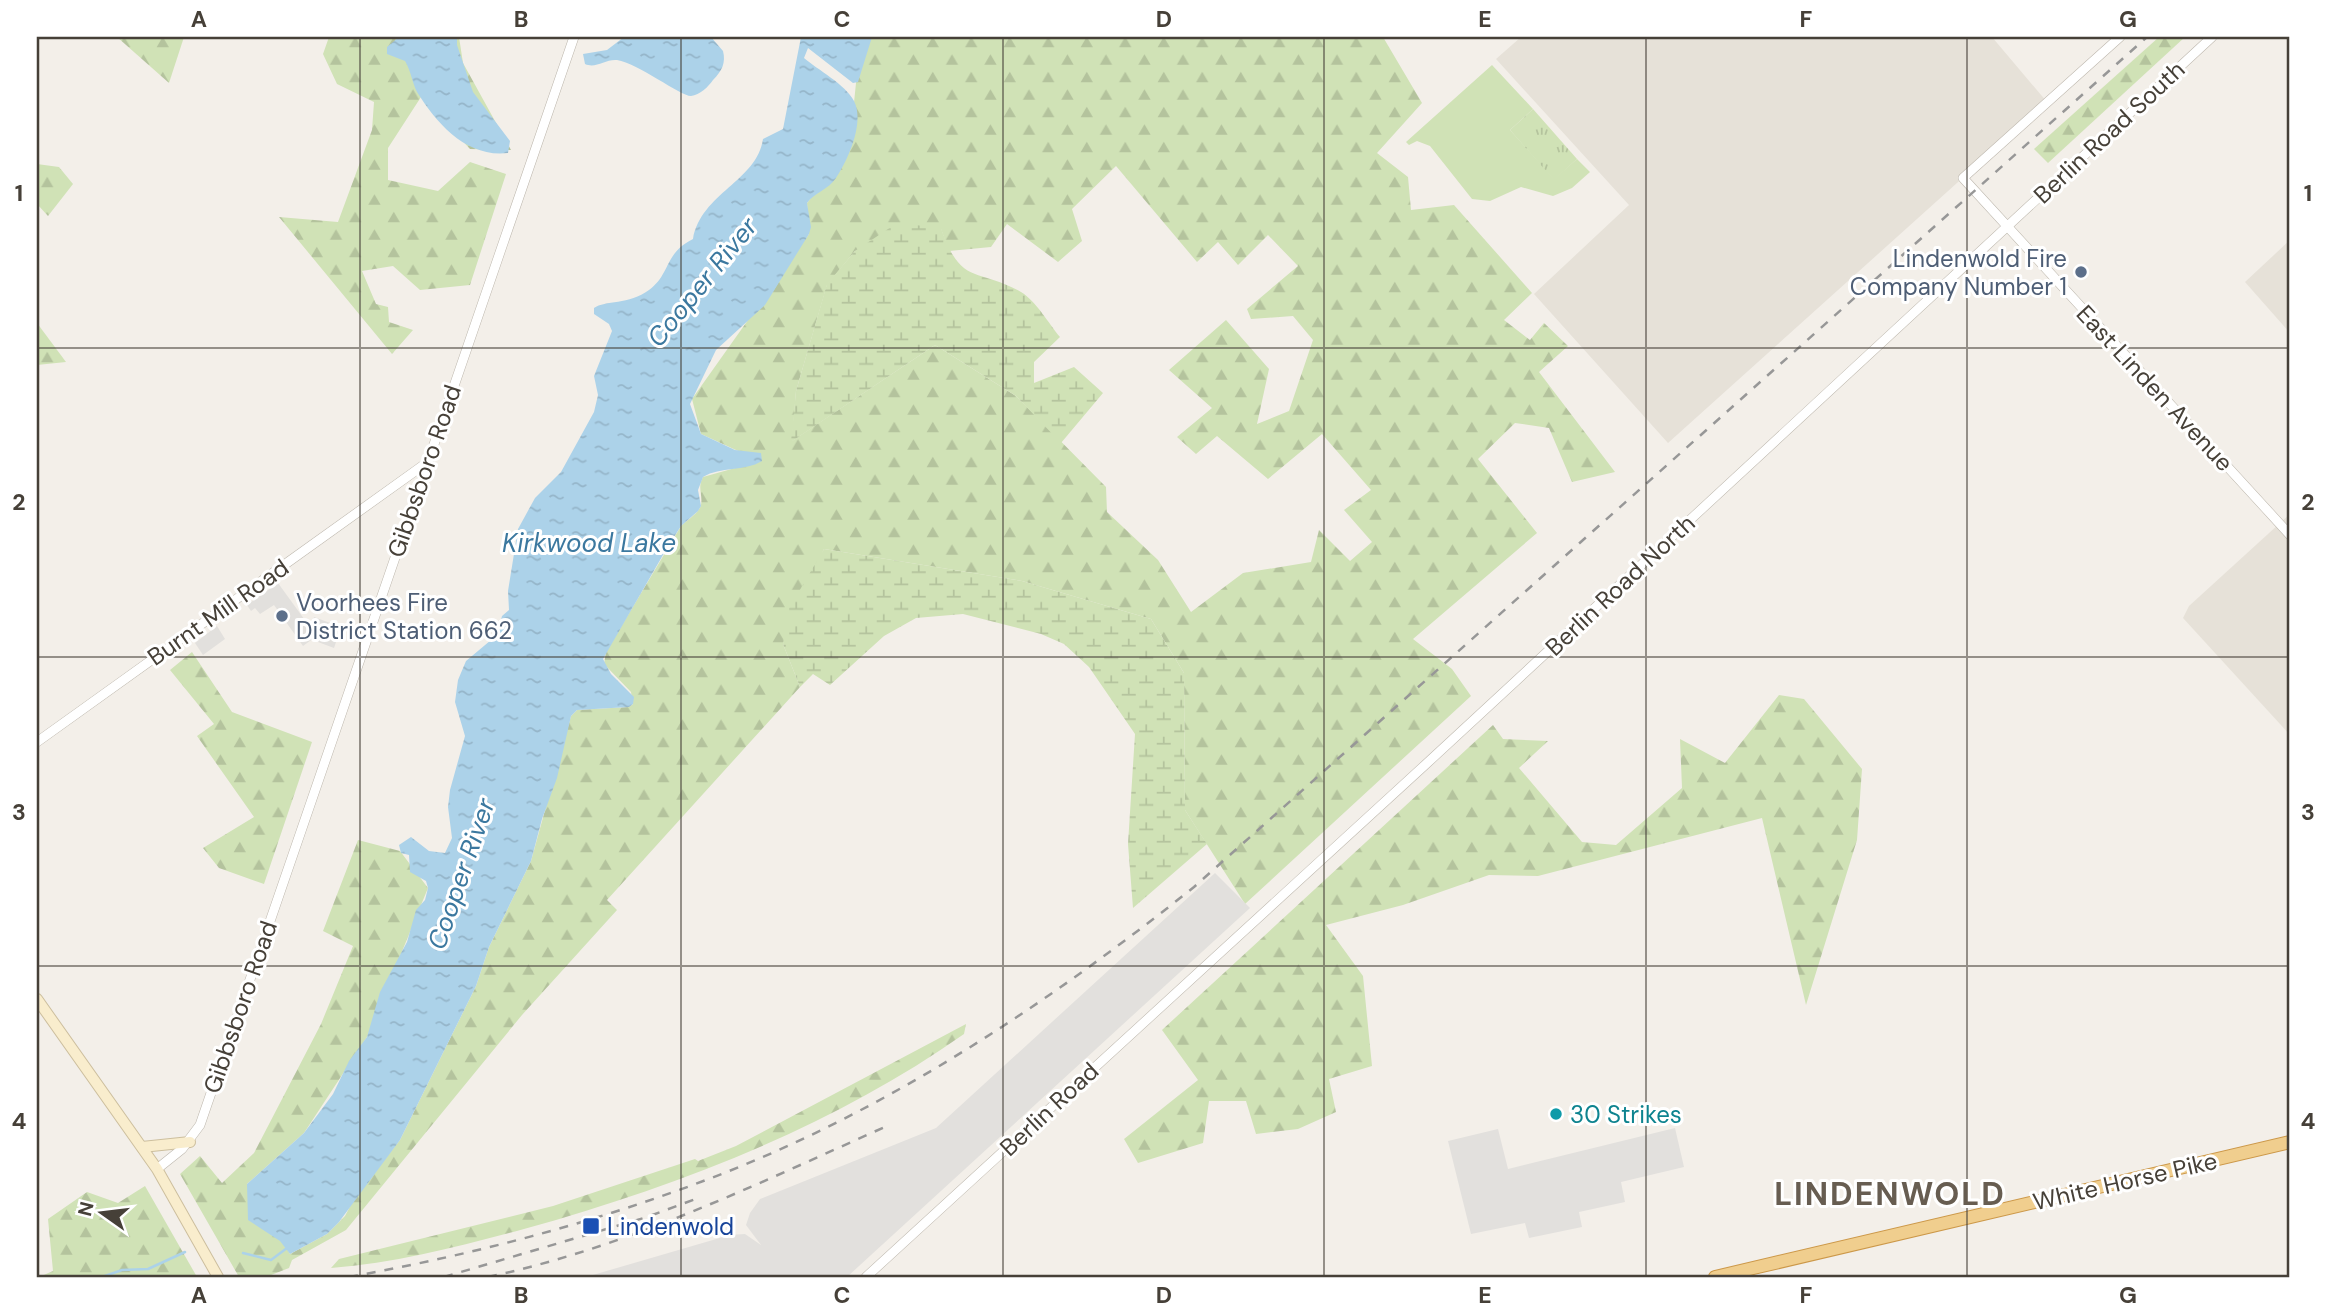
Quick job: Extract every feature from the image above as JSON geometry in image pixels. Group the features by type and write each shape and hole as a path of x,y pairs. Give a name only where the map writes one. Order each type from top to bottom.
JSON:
{"highway":[{"name":"White Horse Pike","path":"1718,1277 2290,1142"}],"main road":[{"path":"37,999 157,1169 216,1274"},
{"path":"142,1147 190,1142"}],"street":[{"name":"Gibbsboro Road","path":"157,1169 190,1142 200,1125 574,37"},
{"name":"East Linden Avenue","path":"2120,37 1963,178 2290,535"},
{"name":"Berlin Road South","path":"2006,227 2212,37"},
{"name":"Berlin Road North","path":"1233,941 2006,227"},
{"name":"Burnt Mill Road","path":"37,742 426,463"},
{"name":"Berlin Road","path":"866,1277 1233,941"}],"shaded area":[{"path":"1521,37 1992,37 2047,102 1668,443 1534,294 1629,205 1496,59"},
{"path":"2290,240 2290,333 2245,282"},
{"path":"2290,514 2290,735 2183,618 2189,606"},
{"path":"278,583 307,623 312,623 314,617 341,627 334,648 318,642 318,635 303,646 274,605 260,614 255,608 251,611 247,605"},
{"path":"217,626 225,639 203,655 195,643"},
{"path":"1215,873 1250,908 847,1277 586,1277 730,1235 745,1234 761,1245 746,1225 750,1213 760,1199 936,1128"},
{"path":"1675,1128 1684,1167 1621,1182 1625,1202 1579,1212 1582,1227 1529,1238 1525,1223 1471,1234 1448,1141 1498,1129 1508,1169"}],"green space":[{"path":"117,37 184,37 169,83"},
{"path":"329,37 459,37 463,63 511,150 470,149 421,97 388,148 388,180 438,191 470,162 506,174 470,285 420,290 393,266 362,271 376,304 388,307 389,322 413,330 392,354 279,217 338,222 372,130 374,102 337,84 323,54"},
{"path":"870,37 1383,37 1422,103 1377,153 1408,177 1411,210 1454,205 1532,293 1504,320 1530,340 1544,323 1568,346 1539,372 1615,472 1572,482 1549,428 1515,423 1478,459 1537,533 1413,639 1452,669 1471,696 1245,904 1185,810 1184,673 1151,619 1022,581 824,549 783,644 800,687 607,900 617,910 522,1015 346,1230 292,1260 289,1268 266,1277 239,1277 180,1174 200,1156 222,1183 254,1153 321,1024 353,946 323,931 358,840 400,851 428,888 367,1037 304,1133 247,1184 290,1254 327,1234 345,1216 355,1197 400,1140 476,986 489,947 531,861 571,716 577,710 629,707 633,704 631,692 604,664 606,652 681,526 700,508 700,484 703,477 760,461 701,434 692,399 809,234 807,203 849,151 856,83","holes":["1116,166 1197,262 1218,242 1238,265 1268,235 1298,266 1247,309 1251,319 1293,316 1313,340 1289,411 1257,424 1269,369 1226,320 1169,370 1212,408 1177,437 1196,454 1217,436 1268,479 1322,434 1371,490 1344,510 1372,542 1350,561 1319,530 1311,562 1243,573 1191,612 1158,560 1107,512 1106,487 1016,396 935,345 792,441 796,391 827,285 855,251 941,229 949,251 991,247 1007,224 1058,262 1082,241 1072,209"]},
{"path":"2159,37 2185,37 2048,163 2034,149"},
{"path":"1492,65 1533,109 1510,130 1554,179 1577,159 1590,172 1572,188 1553,196 1521,187 1490,201 1472,199 1430,146 1417,141 1409,145 1406,142"},
{"path":"1533,109 1577,159 1554,180 1510,130"},
{"path":"37,164 59,167 73,184 48,216 37,204"},
{"path":"897,223 941,228 948,247 964,268 1021,292 1037,307 1060,337 1034,362 1034,383 1074,367 1103,393 1061,443 1016,396 935,345 791,442 796,391 827,284 855,251"},
{"path":"37,323 66,362 37,365"},
{"path":"824,549 1022,581 1151,619 1184,673 1185,810 1207,844 1133,908 1128,844 1135,734 1089,667 1064,644 1041,634 963,614 916,618 884,636 830,685 813,674 800,687 783,644 788,610"},
{"path":"192,652 232,712 312,742 264,884 219,868 203,848 254,817 197,736 214,724 170,670"},
{"path":"1779,695 1804,699 1862,769 1857,840 1806,1005 1762,818 1538,876 1489,875 1403,905 1326,925 1363,976 1372,1066 1329,1079 1336,1112 1298,1129 1256,1134 1246,1101 1209,1101 1203,1143 1138,1163 1124,1139 1198,1080 1162,1030 1493,725 1503,739 1548,741 1519,768 1582,842 1616,845 1682,788 1680,739 1725,763"},
{"path":"966,1024 964,1034 861,1098 752,1150 696,1173 582,1212 500,1235 404,1258 331,1268 339,1259 553,1206 695,1159 698,1161 736,1146"},
{"path":"145,1186 197,1277 39,1277 53,1271 48,1219 87,1192 118,1203"}],"water":[{"path":"399,37 457,37 457,45 473,92 510,141 508,153 479,150 466,144 444,127 417,92 405,61 387,54 387,47"},
{"path":"624,37 711,37 723,51 724,63 706,88 691,96 626,62 613,60 593,65 585,64 583,54 607,50"},
{"name":"Kirkwood Lake","path":"801,37 872,37 858,82 853,83 808,48 804,58 838,83 854,101 858,119 854,141 836,178 807,203 811,227 809,234 765,305 716,350 690,404 701,434 735,450 761,453 762,461 748,467 717,471 703,477 698,490 701,506 681,526 603,659 611,674 634,697 633,704 629,707 577,710 571,716 557,778 531,861 489,947 476,986 400,1140 339,1222 327,1234 290,1254 280,1241 248,1220 247,1184 304,1133 333,1094 349,1061 367,1037 380,992 407,942 416,910 425,900 428,888 426,881 410,872 409,855 401,853 399,845 411,837 429,851 445,853 452,838 448,807 450,790 465,736 455,702 458,680 466,661 497,635 502,616 509,610 508,591 518,529 535,498 561,472 594,412 598,395 594,376 612,331 609,324 594,314 594,308 634,298 656,284 672,257 693,239 706,210 751,166 763,139 783,129"}],"waterway":[{"name":"Cooper River","path":"243,1253 271,1260 287,1248"},
{"name":"Cooper River","path":"102,1277 122,1270 148,1269 185,1252"}],"railway":[{"path":"349,1277 530,1237 618,1211 706,1180 837,1123 961,1053 1021,1014 1138,931 1194,887 2147,37"},
{"path":"488,1277 591,1249 641,1231 741,1191 887,1126"},
{"path":"444,1277 647,1217 701,1197"}],"place":[{"name":"Lindenwold Fire Company Number 1","path":"2081,272"},
{"name":"Voorhees Fire District Station 662","path":"282,616"},
{"name":"30 Strikes","path":"1556,1114"},
{"name":"Lindenwold","path":"591,1226"}],"district":[{"name":"LINDENWOLD","path":"1890,1194"}]}
